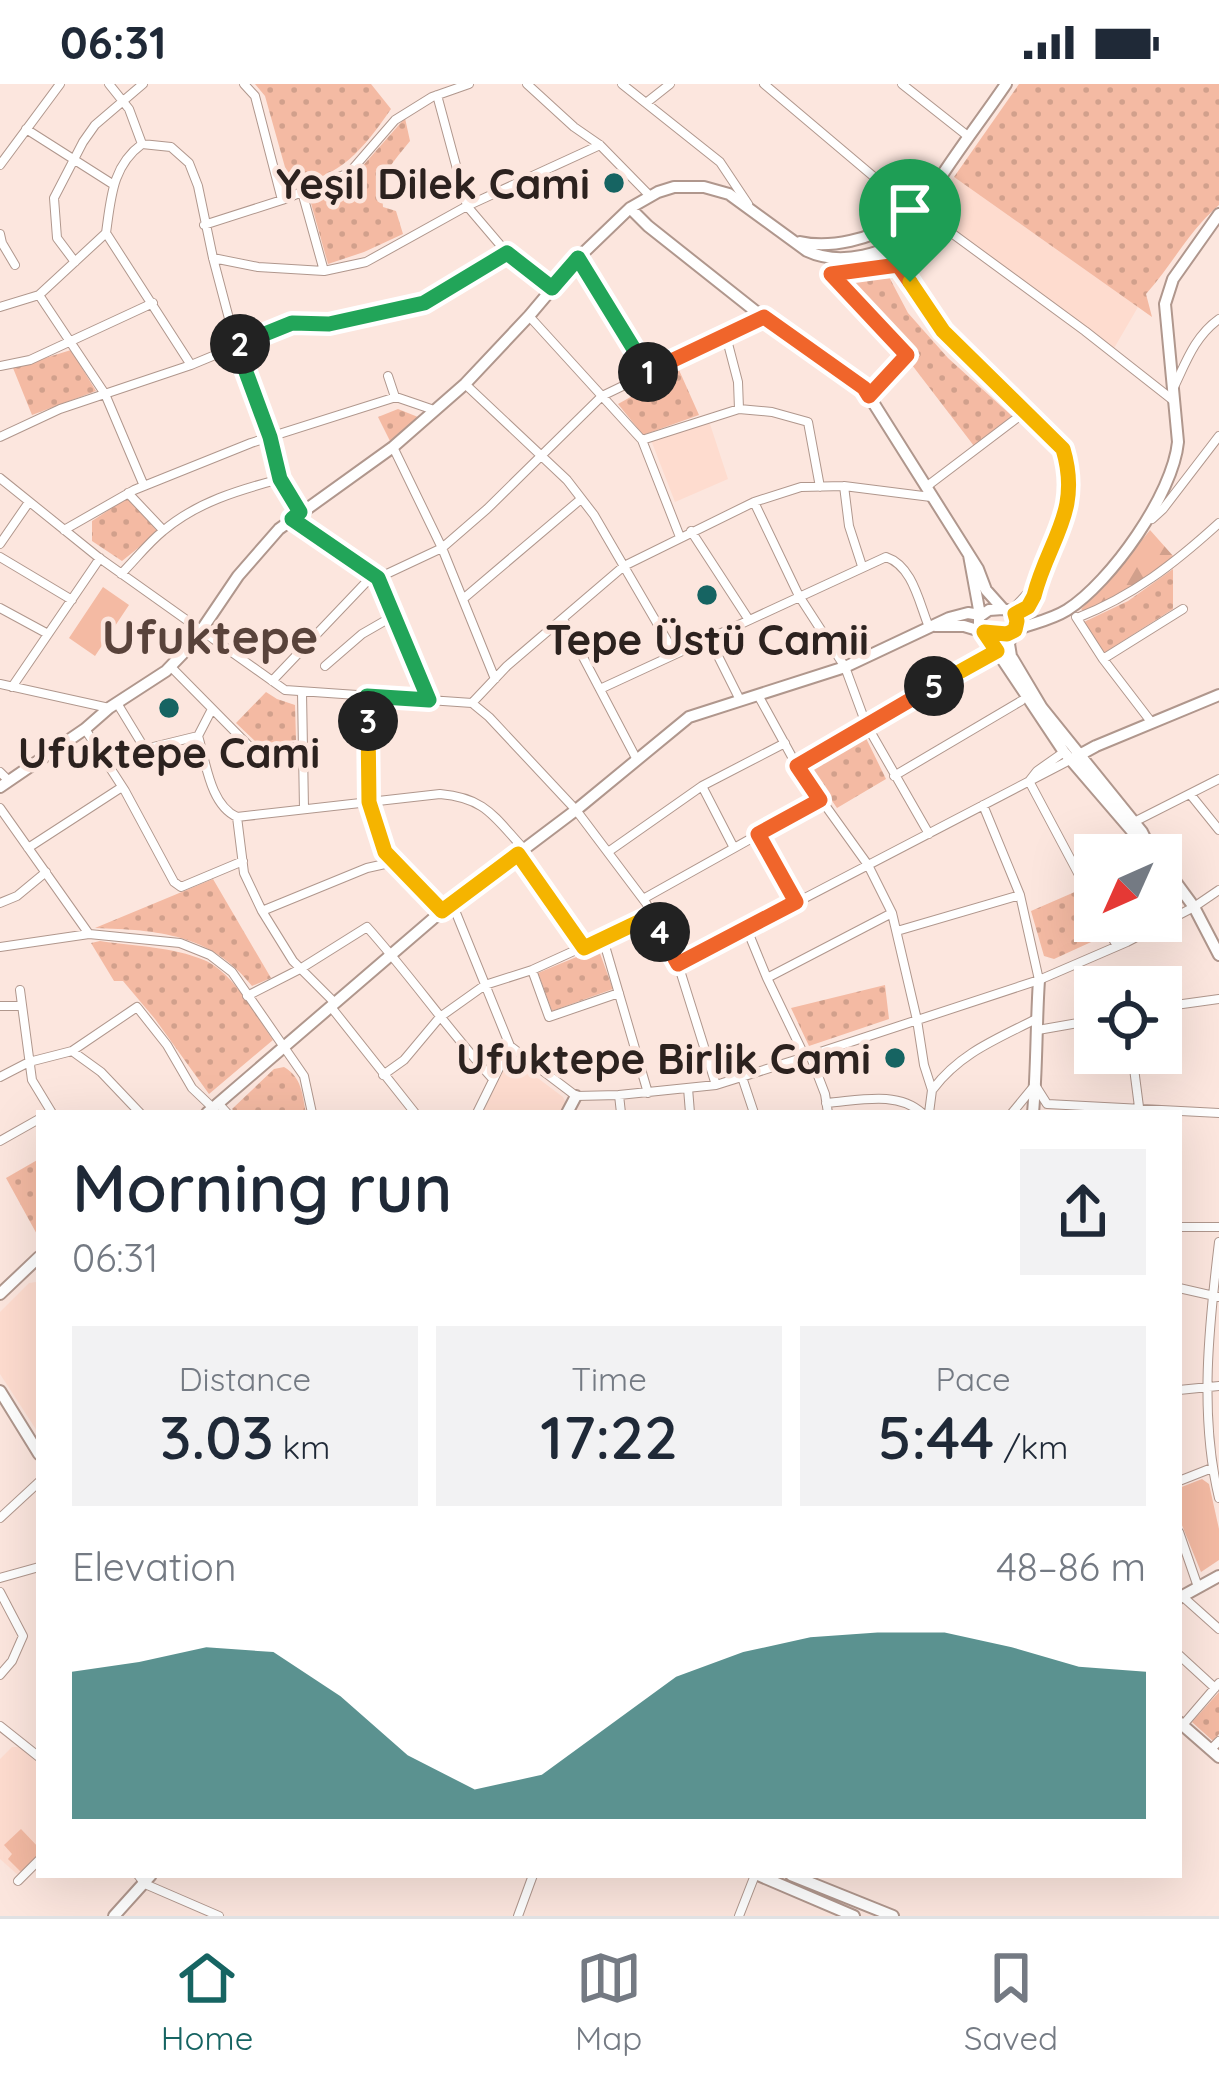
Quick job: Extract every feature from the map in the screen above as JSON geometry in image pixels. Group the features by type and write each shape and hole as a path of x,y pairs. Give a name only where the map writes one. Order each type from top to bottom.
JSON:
{"street":[{"path":"0,165 60,84"},
{"path":"109,84 130,109 142,143"},
{"path":"75,262 57,238 54,198 95,125 143,84"},
{"path":"244,84 255,96 282,200"},
{"path":"205,225 349,173 395,120 437,94 469,84"},
{"path":"527,84 650,196"},
{"path":"622,84 720,162 752,210"},
{"path":"646,104 670,84"},
{"path":"764,84 917,211 1137,374 1174,395"},
{"path":"902,84 969,137"},
{"path":"3,780 86,729 170,666 238,576 296,515 393,447 465,384 578,258 630,208 674,188 704,188 729,194 807,251 832,259 886,247 912,230 917,211 1006,84"},
{"path":"437,94 467,206 507,253 552,288"},
{"path":"26,129 114,185"},
{"path":"0,307 39,295 106,233 114,185 127,154 142,143 171,147 189,163 236,345 296,515 376,576 429,700"},
{"path":"213,258 258,267 324,271 366,262 467,206 600,146"},
{"path":"302,192 324,271"},
{"path":"630,208 764,317 864,388 978,569 986,590 1017,621 1009,644 1011,656 1042,708 1071,753 1142,834"},
{"path":"792,240 826,244 875,233 917,211"},
{"path":"0,1077 29,1062 72,1051 136,1007 167,1045 192,1088 216,1109 447,907 576,810 688,717 844,667 949,618 989,610 1035,616 1070,613 1141,528 1176,460 1165,304 1173,279 1218,218"},
{"path":"897,222 910,282"},
{"path":"106,233 191,365"},
{"path":"875,233 943,331 1063,449 1069,470 1066,519 1028,607 1009,611"},
{"path":"1,240 15,265"},
{"path":"0,437 60,409 191,365 292,323 329,324 424,303 507,253"},
{"path":"578,258 649,373"},
{"path":"869,396 907,355 831,274 898,265"},
{"path":"39,295 105,394 144,486"},
{"path":"0,366 30,360 153,303"},
{"path":"529,316 642,440 680,537"},
{"path":"272,680 376,576 442,548 602,396 764,317"},
{"path":"1174,395 1192,347 1219,319"},
{"path":"726,336 738,382 739,410"},
{"path":"388,376 396,398"},
{"path":"465,384 595,515 675,654"},
{"path":"64,530 128,493 270,437 396,398 435,411"},
{"path":"642,440 739,410 772,412 808,422 820,487"},
{"path":"472,703 624,566 754,502 801,487 928,492 1025,411"},
{"path":"1141,528 1162,509 1219,436"},
{"path":"393,447 442,548 495,679"},
{"path":"0,478 100,558 285,690 472,703 489,717 576,810 643,899 678,964 716,1085"},
{"path":"122,574 163,530 195,509 231,492 280,479"},
{"path":"844,486 849,526 862,566"},
{"path":"128,493 163,530"},
{"path":"463,599 581,499"},
{"path":"0,544 29,502"},
{"path":"754,502 799,596 844,667 866,724 929,834"},
{"path":"932,627 1013,631 1109,605 1178,561 1219,523"},
{"path":"691,531 748,620"},
{"path":"969,555 981,608 978,622 1135,834"},
{"path":"0,557 72,600"},
{"path":"600,689 886,557 907,572 932,627"},
{"path":"12,687 100,558"},
{"path":"0,608 48,634"},
{"path":"1103,659 1183,609"},
{"path":"1070,613 1151,723"},
{"path":"325,665 362,634 395,615"},
{"path":"563,619 636,758"},
{"path":"709,638 740,700"},
{"path":"797,766 997,651"},
{"path":"170,666 251,748 303,746"},
{"path":"0,684 113,705 145,749 198,736"},
{"path":"302,692 304,809"},
{"path":"678,964 1029,782 1037,771 1071,753 1219,694"},
{"path":"758,695 797,766 868,865 892,913 932,1090"},
{"path":"367,696 369,802 385,852 447,907 510,1046 576,1096 716,1085 917,1021 1039,980 1117,946 1219,890"},
{"path":"894,776 1021,701"},
{"path":"212,709 198,736 219,803 229,814 237,817 440,794 466,796 482,805 521,851 584,948"},
{"path":"86,729 174,882 181,886 242,861"},
{"path":"608,852 702,786 784,743"},
{"path":"1134,823 1219,779"},
{"path":"1029,782 1074,866"},
{"path":"702,786 734,848"},
{"path":"28,848 122,787"},
{"path":"1190,794 1219,830"},
{"path":"643,899 820,800"},
{"path":"983,806 1020,895 1039,980 1033,1110"},
{"path":"0,808 89,934"},
{"path":"237,817 244,874 292,961 332,1004 413,1110"},
{"path":"758,834 796,902"},
{"path":"262,911 367,868 394,862"},
{"path":"0,902 17,896 46,872"},
{"path":"1182,891 1219,955"},
{"path":"897,931 1020,895"},
{"path":"767,978 892,913"},
{"path":"383,1075 404,1060 440,1017 485,985 532,970 651,916"},
{"path":"247,996 367,927 492,1078"},
{"path":"746,927 827,1108 894,1099 921,1110"},
{"path":"0,946 89,934 180,943 210,956 232,972 304,1076 311,1110"},
{"path":"603,939 648,1093"},
{"path":"1115,942 1117,946"},
{"path":"532,970 549,1017 619,993"},
{"path":"20,990 32,1080 49,1110"},
{"path":"1182,1004 1219,999"},
{"path":"0,1006 22,1006"},
{"path":"927,1110 932,1090 966,1055 1036,1025 1074,1022"},
{"path":"478,1110 510,1046"},
{"path":"72,1051 101,1072 137,1110"},
{"path":"1036,1084 1047,1104 1141,1110 1135,1074"},
{"path":"742,1077 753,1110"},
{"path":"1014,1110 1036,1084"},
{"path":"688,1088 690,1110"},
{"path":"620,1095 620,1110"},
{"path":"569,1110 576,1096"},
{"path":"1182,1112 1219,1113"},
{"path":"0,1141 36,1121"},
{"path":"1182,1227 1219,1227"},
{"path":"1219,1242 1212,1468 1219,1498"},
{"path":"0,1294 36,1265"},
{"path":"1182,1289 1216,1297"},
{"path":"1182,1390 1214,1387"},
{"path":"0,1390 36,1444"},
{"path":"1182,1480 1212,1468"},
{"path":"0,1518 36,1485"},
{"path":"1182,1541 1198,1587"},
{"path":"0,1578 36,1568"},
{"path":"1182,1596 1219,1576"},
{"path":"0,1592 23,1636 0,1675"},
{"path":"1182,1598 1219,1629"},
{"path":"1182,1657 1217,1686 1182,1722"},
{"path":"1182,1724 1216,1749"},
{"path":"0,1726 36,1755"},
{"path":"19,1881 36,1863"},
{"path":"114,1916 145,1878 219,1916"},
{"path":"532,1878 519,1913 534,1916"},
{"path":"739,1916 755,1878"},
{"path":"763,1878 854,1916"},
{"path":"798,1878 893,1916"}],"shaded area":[{"path":"954,177 1138,307 1113,350 937,219 937,204"},
{"path":"709,421 728,479 675,502 651,440"},
{"path":"505,1063 539,1079 566,1103 562,1110 484,1110"},
{"path":"36,1282 36,1429 0,1374 0,1312 29,1283"},
{"path":"12,1747 19,1747 36,1761 36,1858 18,1875 0,1859 0,1759"}],"green space":[{"path":"255,84 371,84 391,109 337,169 290,185 265,96"},
{"path":"1019,84 1219,84 1219,205 1146,294 1152,317 954,177"},
{"path":"405,118 410,141 388,171 382,196 383,207 396,211 403,234 328,264 309,196 352,178"},
{"path":"887,273 908,313 948,358 1012,416 974,446 912,365 920,355 846,284"},
{"path":"71,350 96,391 32,415 13,368"},
{"path":"679,370 699,415 643,435 618,404"},
{"path":"398,409 418,417 391,443 378,417"},
{"path":"127,498 158,532 122,561 92,541 92,521"},
{"path":"1150,530 1174,557 1122,594 1083,611 1081,609"},
{"path":"1173,569 1173,609 1104,653 1084,622 1128,601"},
{"path":"103,587 129,605 95,656 69,638"},
{"path":"266,692 295,705 296,740 258,744 236,723"},
{"path":"863,732 886,779 837,808 808,766"},
{"path":"213,879 271,978 252,986 219,955 182,938 95,928"},
{"path":"1074,892 1074,942 1091,942 1054,959 1044,956 1031,911"},
{"path":"91,943 179,952 215,966 243,995 273,1040 209,1094 155,1019 123,981 114,981"},
{"path":"598,948 613,989 552,1011 538,973"},
{"path":"885,985 889,1019 809,1046 791,1008"},
{"path":"284,1067 298,1081 305,1110 232,1109 274,1069"},
{"path":"36,1161 36,1233 6,1178"},
{"path":"1202,1479 1209,1484 1219,1529 1219,1560 1201,1572 1182,1525 1182,1487"},
{"path":"1219,1692 1219,1734 1213,1741 1192,1722"},
{"path":"21,1829 36,1845 36,1858 21,1872 8,1859 12,1854 4,1845"}],"place":[{"name":"Yeşil Dilek Cami","path":"614,183"},
{"name":"Tepe Üstü Camii","path":"707,595"},
{"name":"Ufuktepe Cami","path":"169,708"},
{"name":"Ufuktepe Birlik Cami","path":"895,1058"}],"district":[{"name":"Ufuktepe","path":"210,636"}],"route":[{"path":"507,253 552,288 578,258 649,373 764,317 869,396 907,355 831,274 898,265 910,282 943,331 1063,449 1069,470 1066,519 1034,596 1028,607 1015,614 1015,630 984,632 997,651 797,766 820,800 758,834 796,902 678,964 651,916 584,948 518,854 442,911 385,852 369,802 367,696 429,700 378,578 292,519 300,512 280,479 270,437 236,345 292,323 329,324 424,303 507,253"}]}
